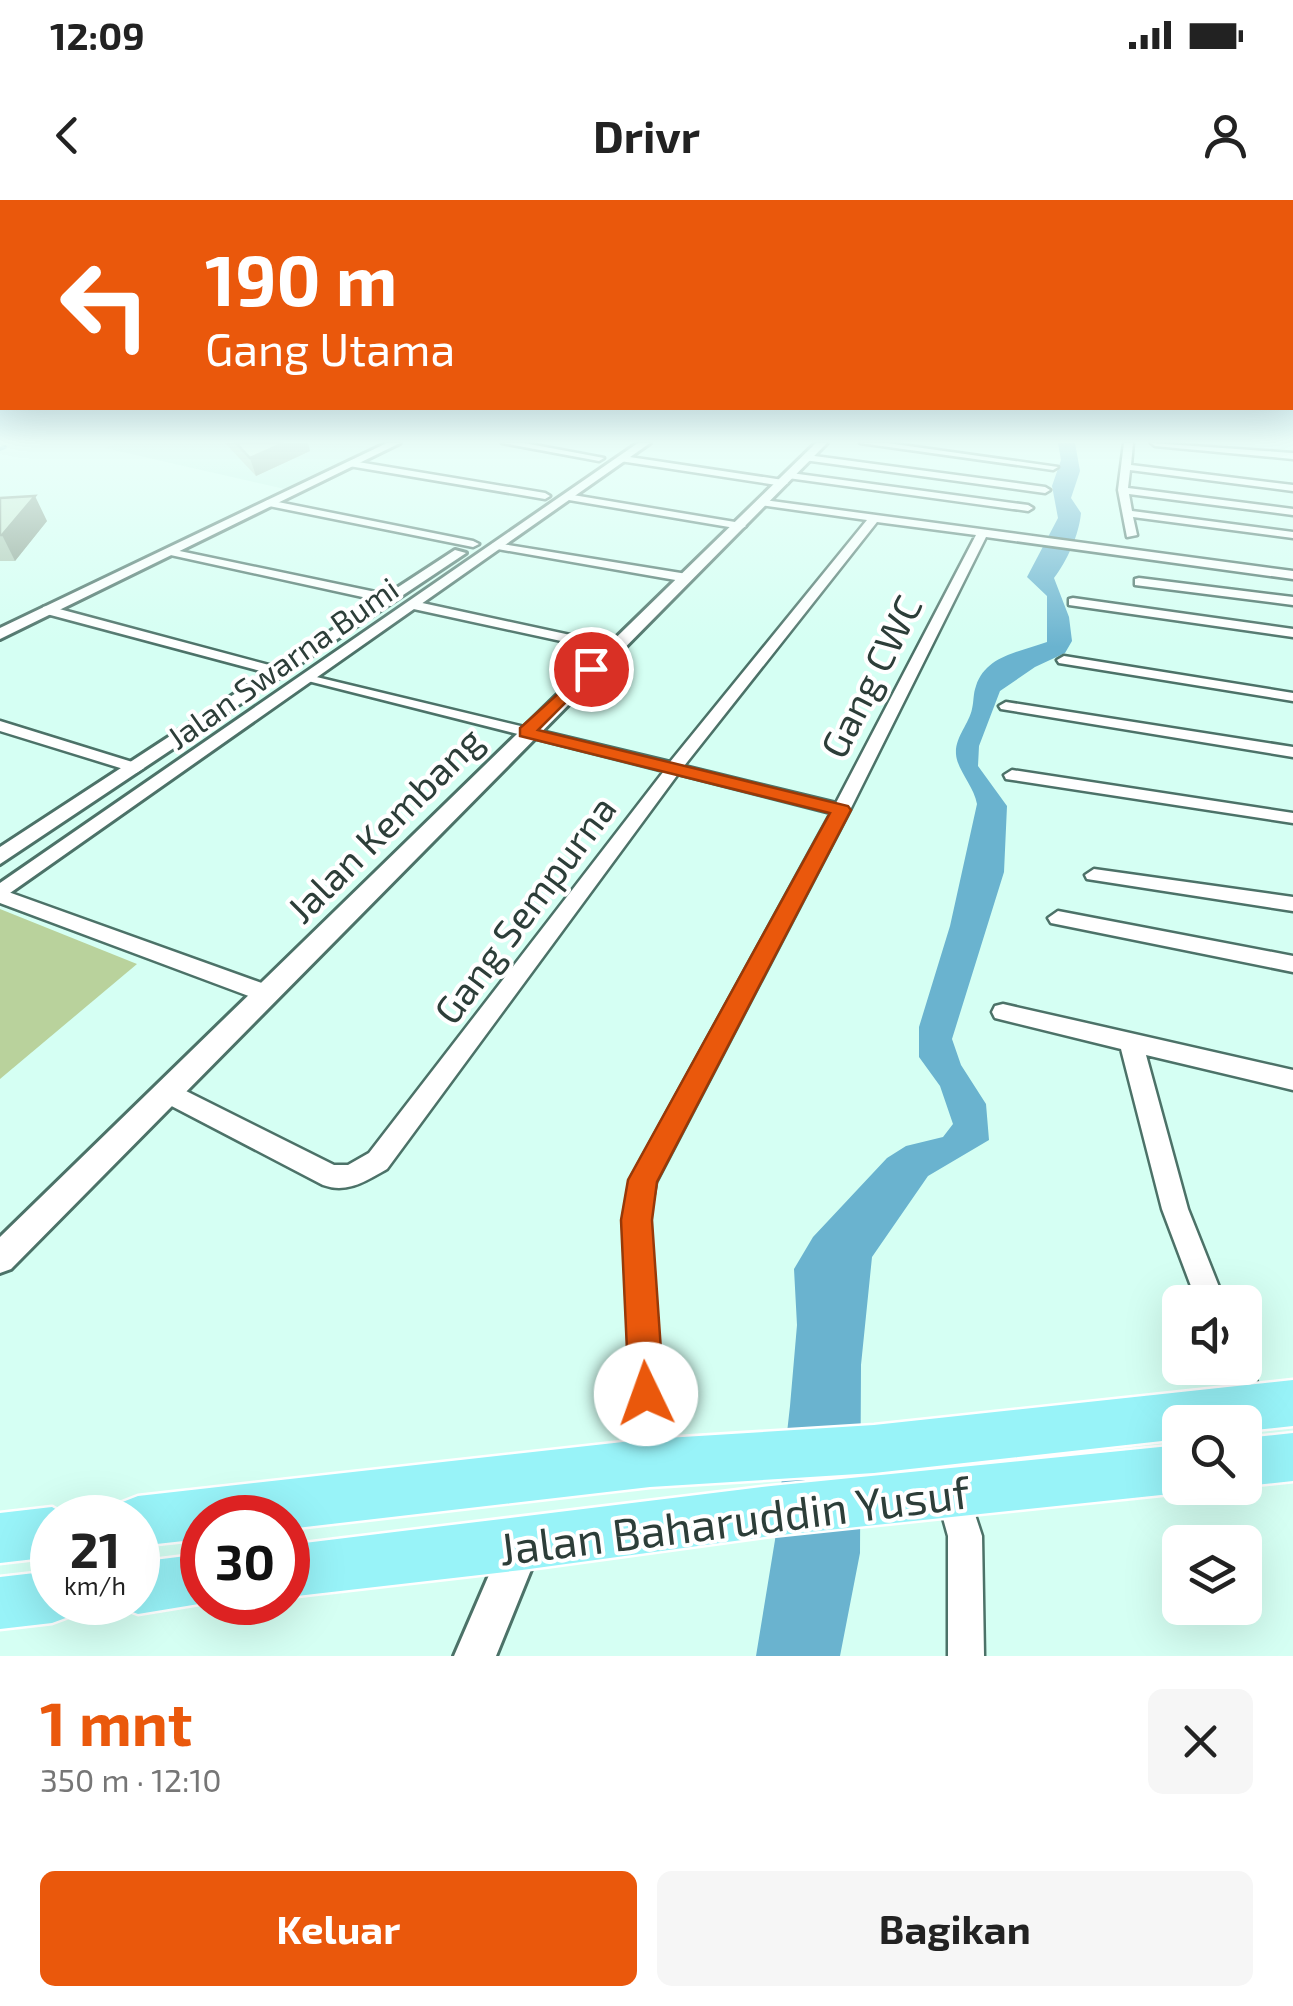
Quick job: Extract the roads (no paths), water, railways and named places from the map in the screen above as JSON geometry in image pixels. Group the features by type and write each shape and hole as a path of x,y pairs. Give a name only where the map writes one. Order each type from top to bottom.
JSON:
{"main road":[{"name":"Jalan Baharuddin Yusuf","path":"160,1518 650,1464 874,1449 1261,1392"},
{"path":"1262,1460 1293,1456"},
{"name":"Jalan Baharuddin Yusuf","path":"310,1569 771,1511 1162,1470"},
{"path":"0,1538 30,1535"},
{"path":"0,1603 30,1600"}],"street":[{"path":"0,634 254,511"},
{"path":"299,511 476,551"},
{"name":"Jalan Swarna Bumi","path":"0,894 412,605 526,511"},
{"name":"Jalan Swarna Bumi","path":"0,856 458,554 496,546 547,511"},
{"path":"651,511 741,526"},
{"name":"Jalan Kembang","path":"0,1258 526,732 756,511"},
{"path":"822,511 1293,576"},
{"path":"1131,535 1126,513 1293,534"},
{"name":"Gang Sempurna","path":"168,1093 332,1176 363,1172 378,1161 674,768 874,518"},
{"name":"Gang CWC","path":"650,1464 636,1220 643,1180 841,810 982,534"},
{"path":"496,546 686,578"},
{"path":"170,552 390,600"},
{"path":"1139,582 1293,601"},
{"path":"1073,602 1293,633"},
{"path":"412,605 612,648"},
{"path":"48,610 280,672"},
{"path":"1064,660 1293,697"},
{"path":"308,677 841,810"},
{"path":"1006,706 1293,752"},
{"path":"216,714 244,722"},
{"path":"0,726 136,768"},
{"path":"1012,776 1293,818"},
{"path":"1094,875 1293,904"},
{"path":"0,894 265,993"},
{"path":"1058,918 1293,964"},
{"path":"1003,1012 1293,1080"},
{"path":"1131,1042 1174,1209 1204,1285"},
{"path":"952,1493 965,1536 966,1656"},
{"path":"475,1656 522,1545"}],"water":[{"path":"1057,511 1081,513 1068,556 1054,578 1069,617 1072,641 1065,653 1035,667 1000,691 979,746 978,766 1007,806 1004,872 952,1039 961,1065 986,1104 989,1140 928,1176 872,1257 861,1365 860,1553 840,1656 756,1656 775,1540 790,1406 797,1325 794,1269 813,1237 887,1158 906,1146 943,1137 953,1124 940,1086 919,1057 919,1027 950,926 977,804 959,766 956,748 970,715 976,686 988,667 1005,656 1047,642 1047,596 1027,577 1058,518"}]}
